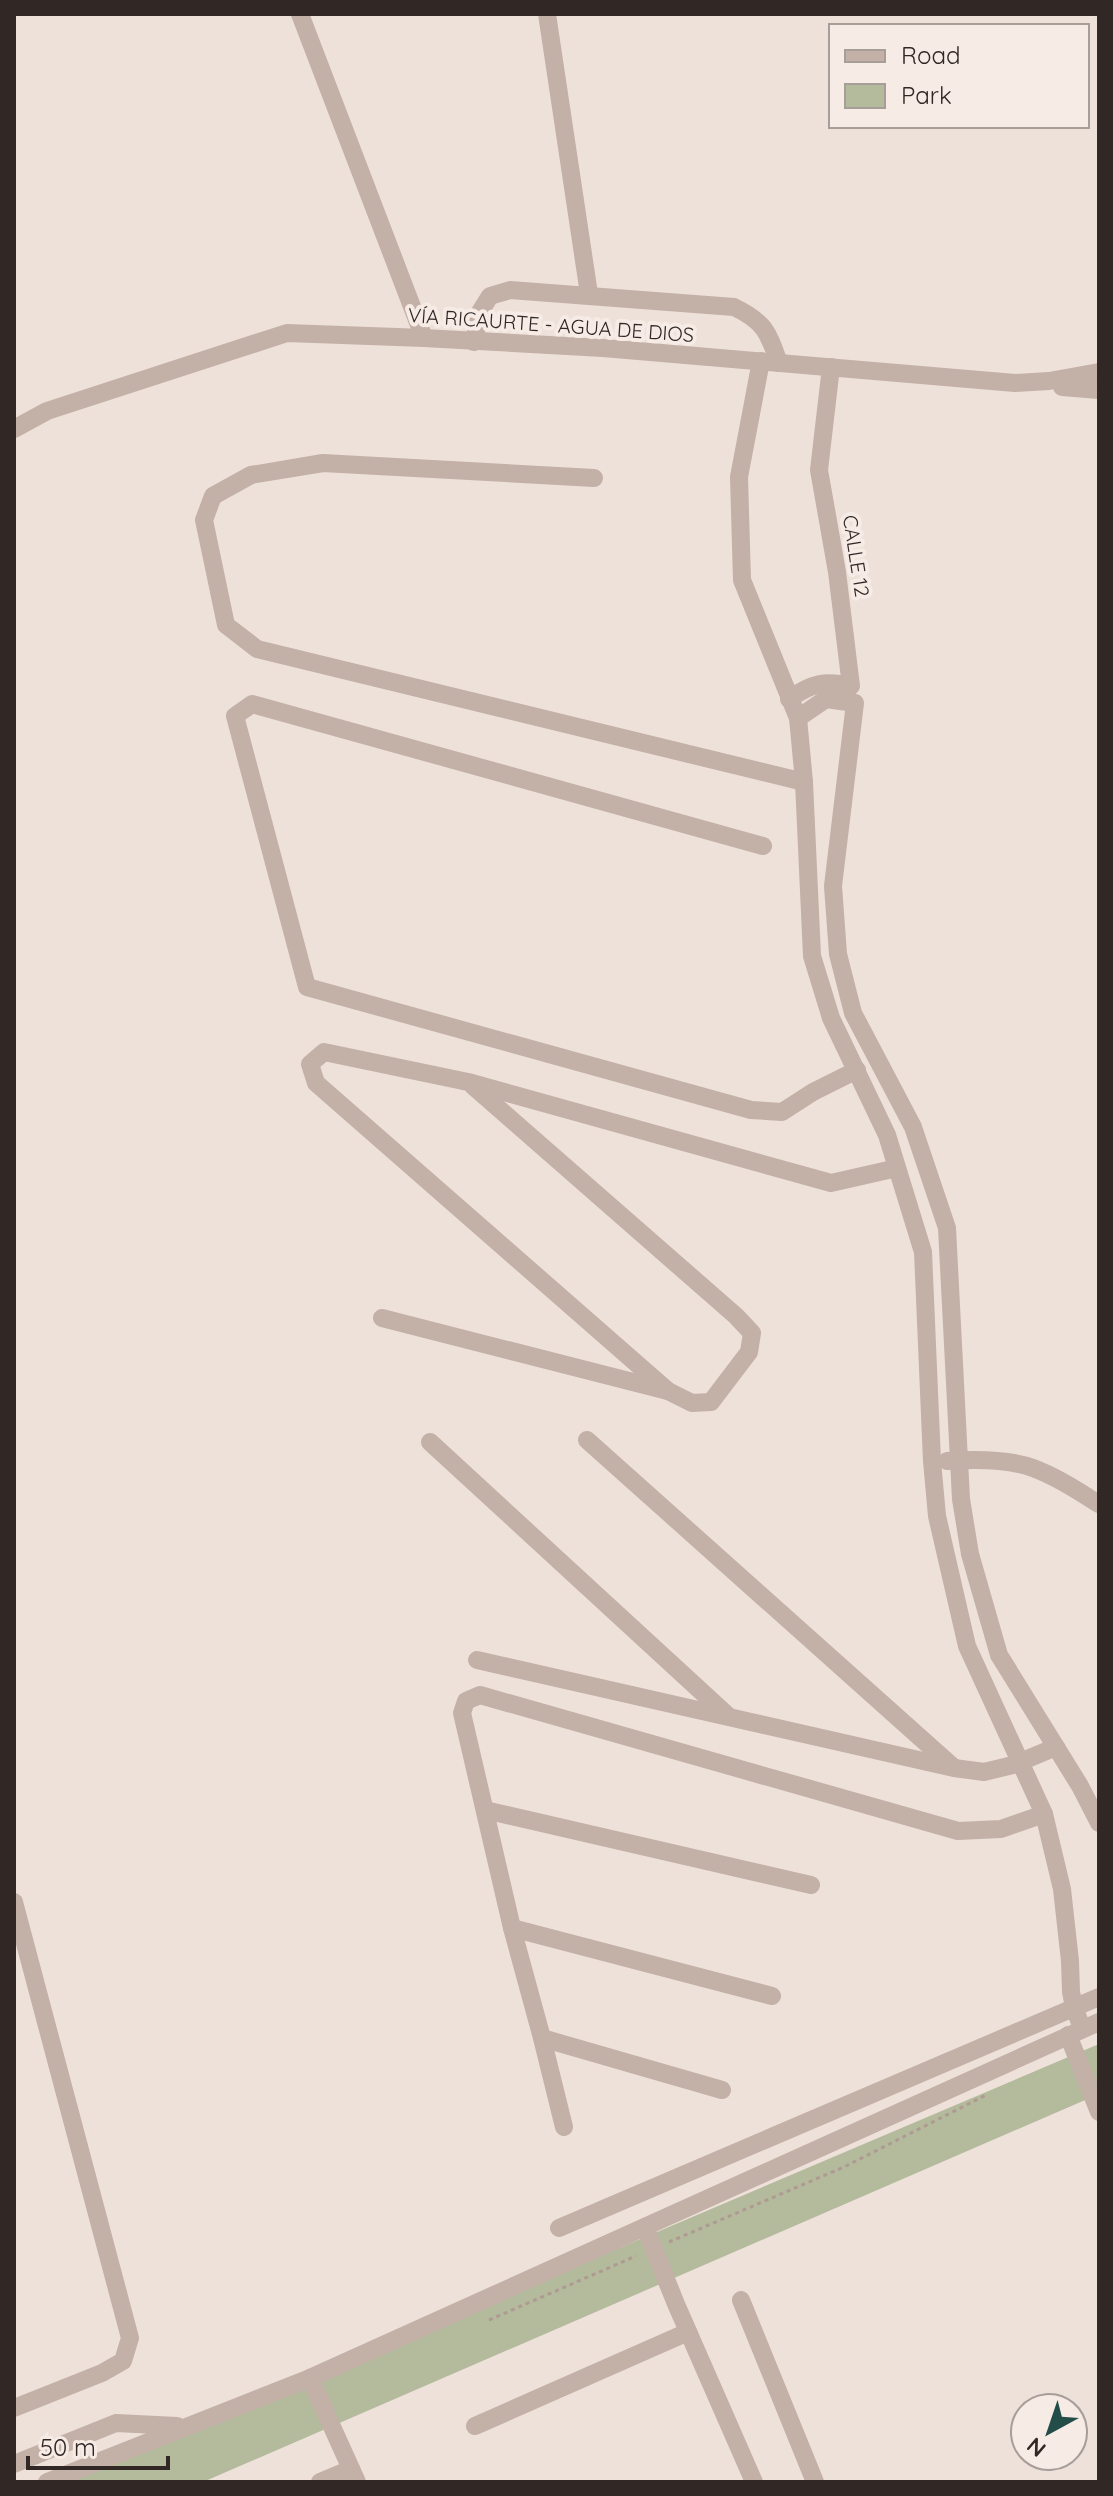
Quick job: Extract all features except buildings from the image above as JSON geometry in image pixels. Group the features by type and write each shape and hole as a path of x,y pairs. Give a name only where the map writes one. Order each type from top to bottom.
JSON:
{"street":[{"path":"300,14 424,338"},
{"path":"547,14 589,294"},
{"path":"474,342 480,312 490,296 510,290 734,307 755,317 770,337 770,362 739,477 742,580 798,718 812,956 831,1018 887,1135 923,1252 937,1516 967,1646 1044,1814 1062,1889 1074,2007 1083,2028 1099,2112"},
{"name":"VÍA RICAURTE - AGUA DE DIOS","path":"14,429 47,411 287,333 603,348 1015,383 1049,381 1099,372"},
{"name":"CALLE 12","path":"789,699 802,690 828,681 851,686 837,572 819,470 831,367"},
{"path":"1015,383 1099,390"},
{"path":"594,478 323,463 251,475 213,496 204,520 226,625 257,649 804,782"},
{"path":"798,718 826,699 855,703 833,886 838,954 853,1013 913,1127 947,1228 961,1499 970,1554 999,1655 1099,1823"},
{"path":"763,846 252,704 235,716 307,987 751,1110 782,1112 857,1070"},
{"path":"831,1018 853,1013"},
{"path":"668,1391 316,1083 310,1064 324,1052 468,1082 831,1183 897,1168"},
{"path":"382,1318 668,1391 692,1403 711,1402 749,1352 752,1333 736,1316 468,1082"},
{"path":"887,1135 913,1127"},
{"path":"587,1440 954,1768"},
{"path":"430,1442 730,1717"},
{"path":"932,1461 959,1460 1033,1468 1099,1504"},
{"path":"477,1660 954,1768 984,1772 1056,1747"},
{"path":"564,2127 512,1928 462,1713 466,1701 480,1695 958,1831 1001,1829 1044,1814"},
{"path":"485,1810 811,1885"},
{"path":"14,1902 130,2338 123,2361 102,2373 14,2408"},
{"path":"512,1928 772,1996"},
{"path":"559,2228 1099,1997"},
{"path":"47,2482 310,2378 1083,2028"},
{"path":"542,2038 722,2090"},
{"path":"614,2203 627,2235"},
{"path":"645,2227 754,2482"},
{"path":"741,2300 815,2482"},
{"path":"475,2426 688,2332"},
{"path":"310,2378 354,2475 320,2482"},
{"path":"14,2464 116,2423 184,2426"}],"path":[{"path":"486,2321 844,2167 993,2092"}],"green space":[{"path":"1099,2044 1099,2094 203,2482 69,2482"}]}
